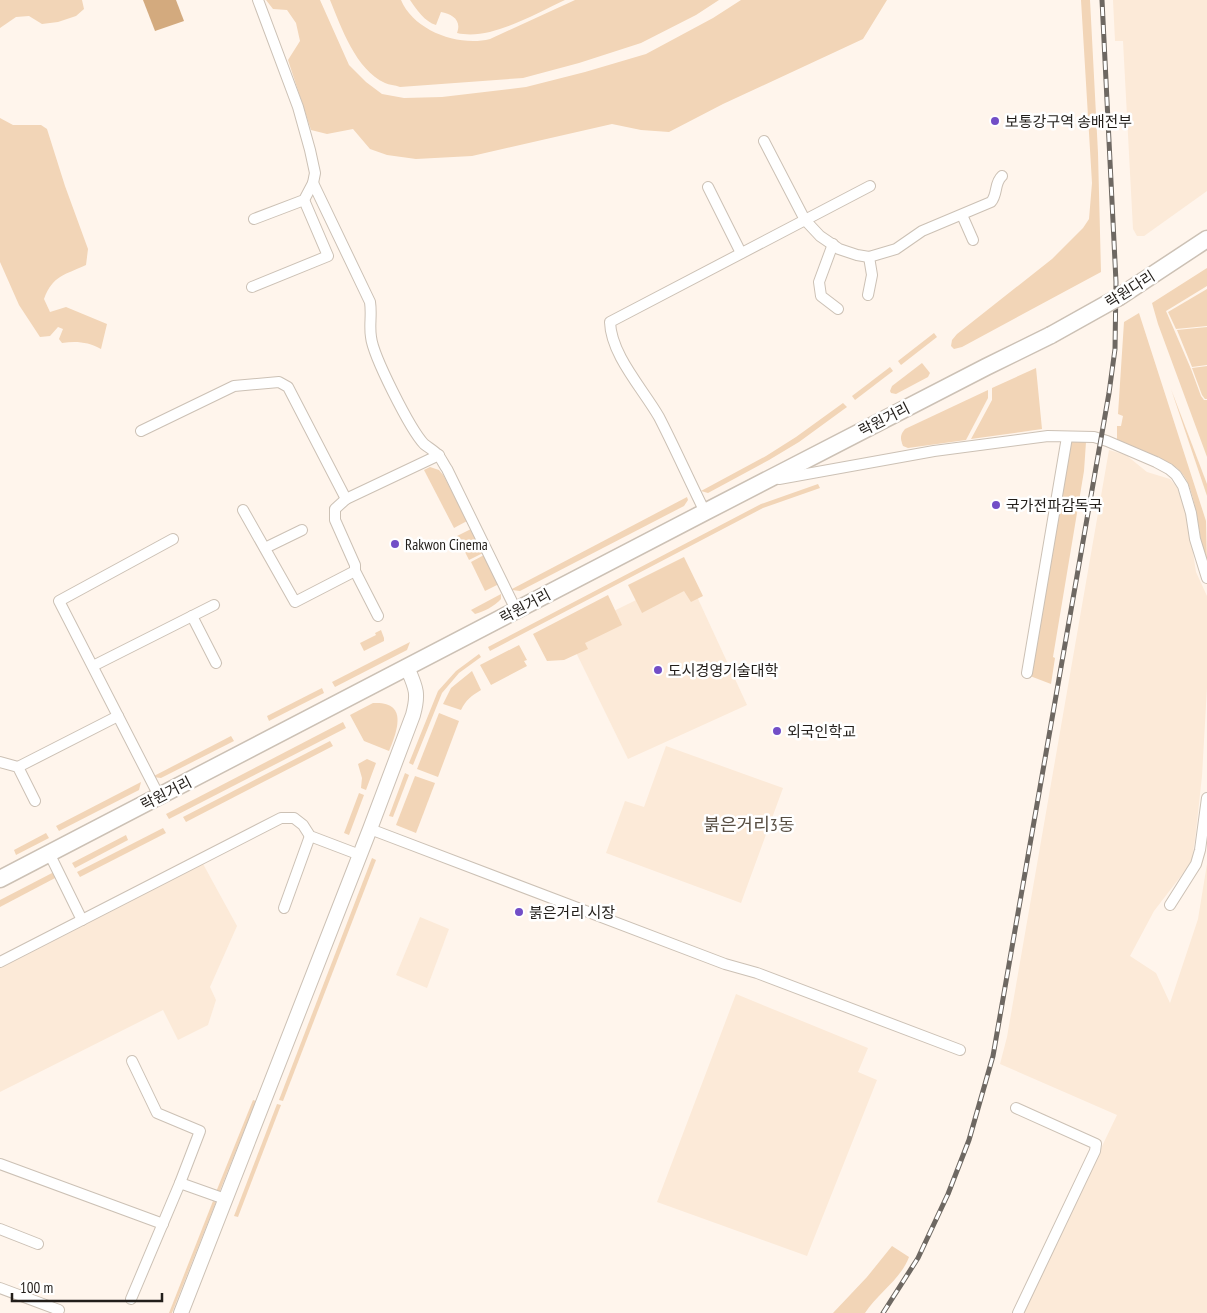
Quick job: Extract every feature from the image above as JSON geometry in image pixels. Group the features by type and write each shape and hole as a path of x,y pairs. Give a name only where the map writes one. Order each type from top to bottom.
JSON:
{"main road":[{"name":"락원다리","path":"1051,335 1119,297 1207,239"},
{"name":"락원거리","path":"0,879 986,366 1051,335"}],"street":[{"path":"254,219 304,200 315,173 298,107 258,0"},
{"path":"764,142 805,220 820,236 839,249 869,257 896,249 922,231 991,202 995,197 997,180 1002,176"},
{"path":"312,183 370,302 372,313 371,336 376,355 408,419 424,443 438,455 447,469 516,610"},
{"path":"705,512 658,416 624,362 610,332 610,322 870,186"},
{"path":"708,187 740,253"},
{"path":"252,287 328,256 304,200"},
{"path":"962,214 973,240"},
{"path":"832,244 819,282 821,296 838,309"},
{"path":"868,295 872,275 869,257"},
{"path":"141,431 234,386 279,382 288,387 346,499"},
{"path":"766,481 934,451 1048,436 1094,437 1169,468 1176,475 1183,486 1195,539 1207,578"},
{"path":"1027,673 1067,437"},
{"path":"378,616 355,571 355,565 335,520 335,509 346,499 438,455"},
{"path":"244,510 295,602 355,571"},
{"path":"265,548 302,530"},
{"path":"159,796 59,601 173,538"},
{"path":"93,666 214,605"},
{"path":"192,616 216,663"},
{"path":"181,1313 413,716 417,699 414,683 407,667"},
{"path":"0,762 18,767 118,716"},
{"path":"18,767 35,801"},
{"path":"1170,905 1196,864 1200,850 1207,798"},
{"path":"0,962 281,818 294,818 303,825 310,836 360,854"},
{"path":"370,829 715,960 757,973 960,1050"},
{"path":"284,908 310,836"},
{"path":"49,853 82,920"},
{"path":"131,1299 200,1131 157,1113 132,1061"},
{"path":"1016,1108 1096,1144 1091,1159 1018,1313"},
{"path":"0,1164 163,1224"},
{"path":"180,1183 226,1199"},
{"path":"0,1229 38,1244"},
{"path":"0,1288 59,1310"}],"shaded area":[{"path":"0,0 82,0 84,9 76,16 58,22 42,24 29,16 16,17 0,28"},
{"path":"143,0 176,0 184,21 155,31"},
{"path":"266,0 320,0 349,65 366,82 382,94 404,98 442,97 526,87 585,72 646,54 713,18 741,0 887,0 863,39 723,104 669,132 641,130 612,124 472,156 416,159 387,155 370,149 353,129 327,134 311,130 288,60 300,41 296,23 287,10 273,9"},
{"path":"330,0 401,0 407,11 427,28 452,38 478,41 490,39 575,0 719,0 696,15 641,43 579,63 523,78 400,87 385,83 366,68 351,47"},
{"path":"410,0 565,0 512,25 484,33 470,34 457,33 457,21 445,13 441,12 436,25 428,21"},
{"path":"1081,0 1090,0 1098,153 1101,272 962,347 954,349 951,346 952,340 957,334 1052,259 1083,228 1089,219 1092,183"},
{"path":"1113,0 1207,0 1207,191 1144,236 1137,236 1133,229 1123,41 1115,41"},
{"path":"0,118 13,125 41,125 47,129 88,249 86,265 56,280 51,285 44,299 50,312 66,307 107,324 101,349 82,343 62,343 59,339 63,329 58,327 50,336 40,337 19,305 0,262"},
{"path":"1207,268 1207,286 1166,311 1201,396 1204,400 1207,400 1207,457 1152,303"},
{"path":"1207,289 1207,326 1176,329 1168,312"},
{"path":"1139,313 1206,521 1207,567 1193,500 1184,476 1177,468 1163,460 1117,441 1117,426 1121,426 1123,416 1118,414 1124,322"},
{"path":"1207,327 1207,365 1192,367 1177,330"},
{"path":"934,333 937,337 901,365 898,361"},
{"path":"922,363 930,373 928,377 896,394 891,393 892,386"},
{"path":"1207,366 1207,399 1205,399 1192,368"},
{"path":"890,367 893,371 855,400 852,396"},
{"path":"1036,368 1042,429 971,439 992,400 992,388"},
{"path":"1171,389 1207,484 1207,496"},
{"path":"988,390 988,398 966,440 908,448 903,446 901,437 905,429"},
{"path":"843,403 847,407 799,442 708,493 701,491 766,456"},
{"path":"1070,442 1086,442 1084,471 1053,657 1055,658 1051,684 1030,676"},
{"path":"1109,450 1126,455 1147,472 1170,479 1177,487 1187,514 1196,572 1207,596 1207,688 1202,776 1191,863 1154,911 1130,956 1156,973 1170,1003 1198,919 1207,864 1207,1313 1022,1313 1117,1115 1000,1064 1007,1037"},
{"path":"430,467 439,470 444,476 467,521 454,528 424,470"},
{"path":"818,484 820,488 763,508 490,651 488,647 761,504"},
{"path":"687,497 688,500 684,506 520,591 512,590 512,589"},
{"path":"471,529 483,553 469,560 457,536"},
{"path":"484,555 499,584 485,591 471,562"},
{"path":"684,557 703,596 691,602 684,591 642,613 628,585"},
{"name":"도시경영기술대학","path":"687,575 747,705 628,759 567,634"},
{"path":"501,594 501,599 496,604 482,612 475,614 471,610"},
{"path":"608,595 622,625 585,643 588,649 564,660 547,661 533,634"},
{"path":"381,630 384,641 364,651 360,643 376,635 375,633"},
{"path":"410,642 407,650 335,687 332,682"},
{"path":"519,645 527,660 524,661 527,666 491,685 480,665"},
{"path":"479,654 481,657 459,673 442,693 413,765 409,763 438,691 456,671"},
{"path":"472,671 481,690 469,698 461,710 443,704 451,688"},
{"path":"322,688 324,693 269,721 267,716"},
{"path":"373,703 392,707 396,712 397,726 389,751 364,741 350,715"},
{"path":"439,713 459,721 438,777 417,769"},
{"path":"343,722 346,728 169,819 166,814"},
{"path":"231,736 234,741 161,778 152,777"},
{"path":"330,741 333,746 186,822 183,817"},
{"path":"666,746 783,788 741,903 606,853 625,801 644,807"},
{"path":"367,759 376,763 366,790 361,788 362,778 358,764"},
{"path":"405,773 409,775 393,817 389,816"},
{"path":"415,776 435,783 416,833 396,825"},
{"path":"141,782 139,790 59,831 56,826"},
{"path":"359,793 364,795 349,835 344,833"},
{"path":"163,828 166,833 80,877 77,872"},
{"path":"46,833 49,838 16,855 14,850"},
{"path":"126,835 128,840 75,868 72,863"},
{"path":"372,858 376,860 283,1101 279,1100"},
{"path":"202,862 237,926 210,987 216,1000 208,1025 178,1040 163,1010 0,1092 0,966"},
{"path":"54,872 57,877 0,907 0,900"},
{"path":"420,917 449,929 427,988 396,975"},
{"path":"736,994 868,1048 858,1072 877,1080 807,1256 657,1202"},
{"path":"253,1100 256,1101 219,1193 216,1192"},
{"path":"277,1104 281,1105 238,1217 234,1216"},
{"path":"213,1201 216,1202 172,1313 169,1313"},
{"path":"892,1246 909,1257 895,1279 865,1313 833,1313 867,1277"}],"railway":[{"path":"883,1313 918,1258 948,1194 969,1140 993,1056 1109,393 1115,349 1116,282 1102,0"}],"place":[{"name":"보통강구역 송배전부","path":"995,121"},
{"name":"국가전파감독국","path":"996,505"},
{"name":"Rakwon Cinema","path":"395,544"},
{"name":"도시경영기술대학","path":"658,670"},
{"name":"외국인학교","path":"777,731"},
{"name":"붉은거리 시장","path":"519,912"}],"district":[{"name":"붉은거리3동","path":"749,824"}]}
